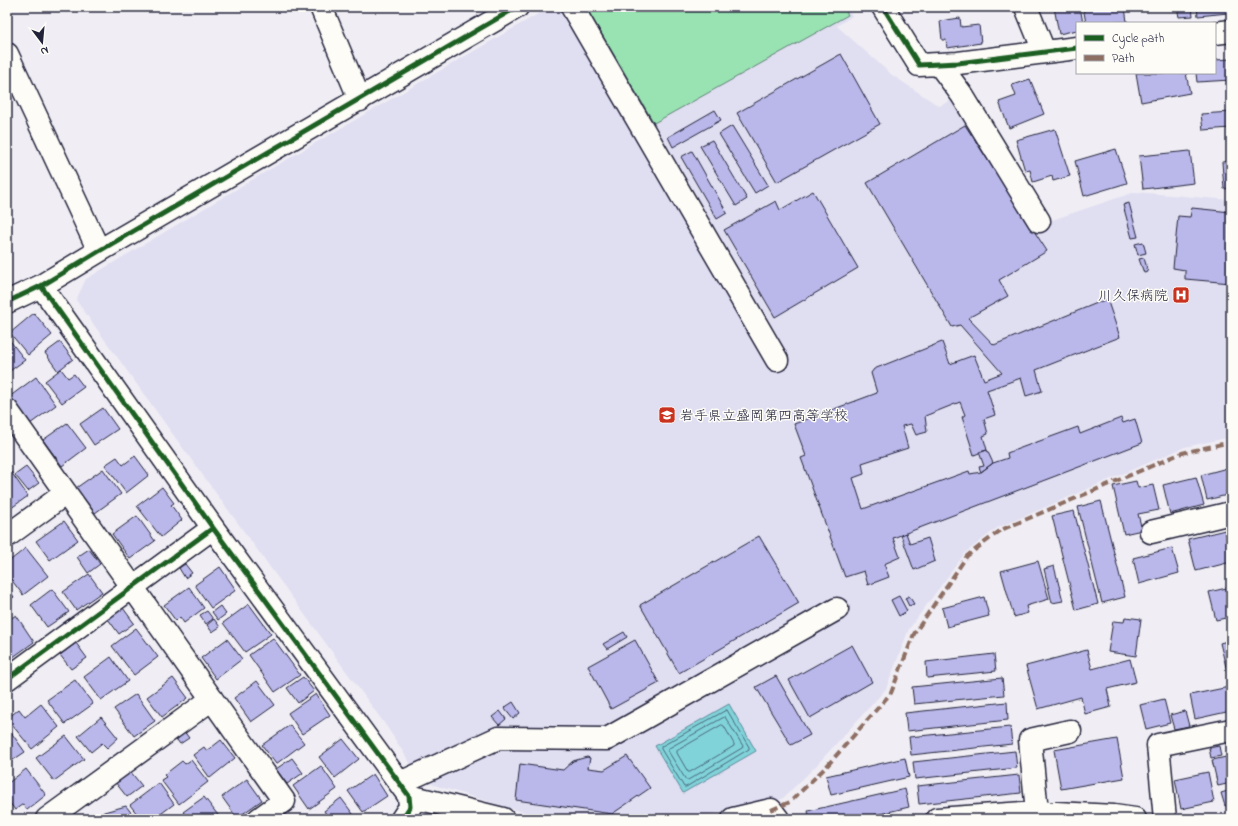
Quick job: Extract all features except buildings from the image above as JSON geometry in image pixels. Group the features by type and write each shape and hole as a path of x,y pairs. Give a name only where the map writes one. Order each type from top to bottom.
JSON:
{"street":[{"path":"321,7 360,100"},
{"path":"7,302 41,286 517,7"},
{"path":"572,7 777,360"},
{"path":"883,7 919,65 958,63 1076,48"},
{"path":"1026,7 1044,51"},
{"path":"1216,32 1231,31"},
{"path":"7,54 99,251"},
{"path":"939,64 962,95 1039,221"},
{"path":"41,286 212,528 405,790 410,807 402,819"},
{"path":"7,410 284,801 258,819"},
{"path":"7,536 66,494"},
{"path":"1151,532 1231,513"},
{"path":"7,679 133,588 212,528"},
{"path":"405,790 498,738 607,740 837,609"},
{"path":"46,819 212,698"},
{"path":"1165,819 1158,745 1231,730"},
{"path":"1037,812 1030,740 1070,731"},
{"path":"405,790 503,819"},
{"path":"733,819 771,810 778,819"},
{"path":"937,819 1037,812 1114,816 1135,819"}],"shaded area":[{"name":"岩手県立盛岡第四高等学校","path":"550,7 847,7 852,16 837,26 892,75 939,106 970,92 1049,221 1135,192 1231,200 1231,437 1185,447 997,528 965,553 909,629 886,689 814,768 782,799 689,819 556,819 519,811 434,785 427,781 414,769 387,727 76,300 86,279 267,171"}],"green space":[{"path":"586,7 843,7 848,15 654,123"}],"water":[{"path":"729,704 756,751 683,793 655,746"}],"marked path":[{"path":"771,810 790,802 826,767 891,693 914,634 967,556 1001,530 1182,453 1231,442"}],"cycle path":[{"path":"7,302 41,286 517,7"},
{"path":"883,7 919,65 958,63 1076,48"},
{"path":"41,286 213,528 409,796 410,807 402,819"},
{"path":"7,679 213,528"}],"place":[{"name":"川久保病院","path":"1181,295"},
{"name":"岩手県立盛岡第四高等学校","path":"667,415"}]}
